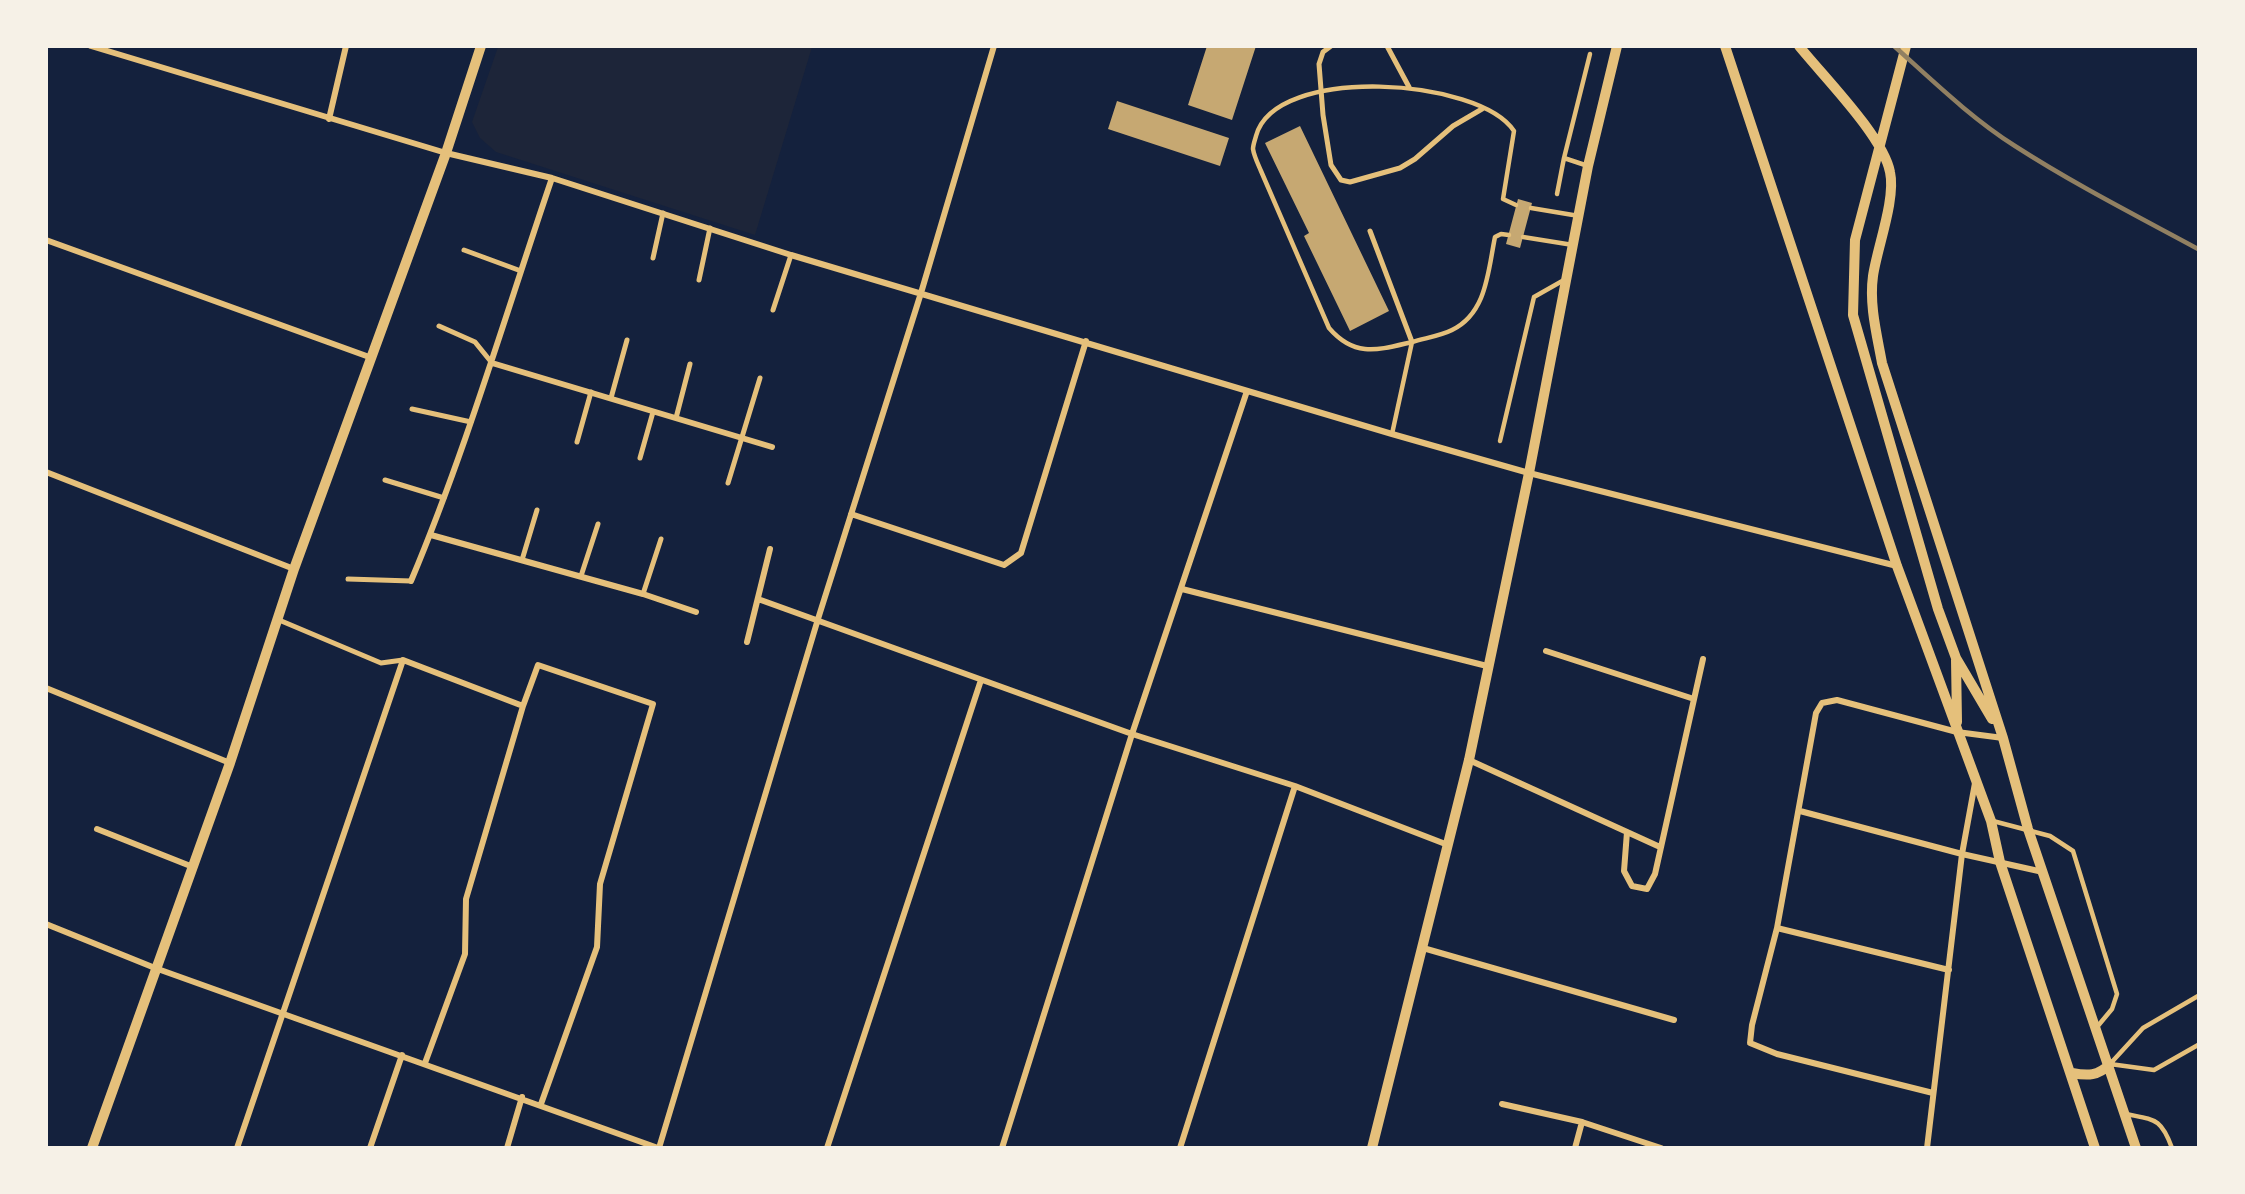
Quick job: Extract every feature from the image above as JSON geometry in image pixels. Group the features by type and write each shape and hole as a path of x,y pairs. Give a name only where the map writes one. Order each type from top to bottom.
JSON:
{"street":[{"path":"91,46 446,153 552,178 790,255 1086,341 1247,392 1392,434 1529,473 1898,566"},
{"path":"329,118 346,46"},
{"path":"92,1148 230,763 294,569 446,153 481,46"},
{"path":"46,924 155,968 402,1054 659,1148 818,619 921,293 994,46"},
{"path":"1331,46 1323,52 1319,64 1323,115 1331,165 1341,180 1350,182 1400,168 1415,159 1452,126 1482,109"},
{"path":"1387,46 1409,87"},
{"path":"1372,1148 1469,760 1529,473 1588,166 1617,46"},
{"path":"1725,46 1898,566 1991,821 2000,862 2072,1073 2095,1148"},
{"path":"1731,66 1736,46"},
{"path":"1798,46 1861,121 1889,167 1891,188 1873,279 1874,318 1882,363 2003,738 2028,829 2110,1064 2136,1148"},
{"path":"1906,46 1855,240 1852,315 1938,609 1956,658 2003,738"},
{"path":"348,579 411,581 431,535 492,363 552,178"},
{"path":"653,258 663,213"},
{"path":"699,280 710,228"},
{"path":"1370,231 1412,342"},
{"path":"46,240 372,358"},
{"path":"464,250 521,271"},
{"path":"773,310 790,255"},
{"path":"439,326 475,342 492,363 772,447"},
{"path":"611,398 627,340"},
{"path":"851,514 1004,565 1021,553 1086,341"},
{"path":"676,418 690,364"},
{"path":"728,483 760,378"},
{"path":"577,442 591,392"},
{"path":"1002,1148 1132,734 1247,392"},
{"path":"412,409 471,422"},
{"path":"640,458 653,412"},
{"path":"46,472 294,569"},
{"path":"385,480 444,498"},
{"path":"522,560 537,510"},
{"path":"581,576 597,524"},
{"path":"431,535 643,594 696,612"},
{"path":"643,594 661,539"},
{"path":"747,642 770,549"},
{"path":"1182,589 1487,666"},
{"path":"758,599 1132,734 1295,786 1448,845"},
{"path":"279,620 381,663 403,660 523,706"},
{"path":"1546,651 1694,699"},
{"path":"1956,658 1957,732"},
{"path":"1627,832 1624,871 1632,886 1647,889 1655,874 1659,847 1703,659"},
{"path":"237,1148 403,660"},
{"path":"425,1063 465,954 466,899 523,706 538,665 653,704 600,884 597,947 541,1104"},
{"path":"827,1148 981,680"},
{"path":"46,688 230,763"},
{"path":"1933,1093 1777,1054 1750,1043 1752,1025 1777,928 1816,713 1822,703 1837,700 1957,732 2003,738"},
{"path":"1469,760 1659,847"},
{"path":"1927,1148 1962,854 1975,780"},
{"path":"1180,1148 1295,786"},
{"path":"1800,811 1962,854 2043,872"},
{"path":"97,829 192,867"},
{"path":"1777,928 1949,970"},
{"path":"1423,948 1674,1020"},
{"path":"370,1148 402,1054"},
{"path":"2072,1073 2101,1073 2110,1064"},
{"path":"507,1148 522,1097"},
{"path":"1502,1104 1582,1122 1661,1148"},
{"path":"1575,1148 1582,1122"}],"lane":[{"path":"1557,194 1590,54"},
{"path":"1509,235 1501,234 1495,237 1482,298 1470,318 1452,330 1412,342 1375,351 1357,349 1341,341 1329,328 1260,171 1253,148 1258,129 1269,113 1292,98 1350,86 1409,87 1462,100 1500,117 1514,131 1503,200 1516,205"},
{"path":"1564,158 1588,166"},
{"path":"1531,208 1579,216"},
{"path":"1523,237 1573,245"},
{"path":"1500,441 1534,297 1567,279"},
{"path":"1392,434 1412,342"},
{"path":"1991,821 2028,829 2063,842 2073,851 2117,994 2112,1009 2097,1027"},
{"path":"2110,1064 2143,1028 2198,996"},
{"path":"2110,1064 2154,1070 2199,1045"},
{"path":"2125,1114 2158,1121 2164,1126 2172,1148"}],"shaded area":[{"path":"498,47 812,47 755,235 496,152 480,138 472,122"}],"building":[{"path":"1207,46 1256,46 1232,120 1188,105"},
{"path":"1117,101 1229,138 1220,166 1108,129"},
{"path":"1300,126 1389,311 1350,331 1304,236 1309,233 1265,143"},
{"path":"1518,199 1532,203 1520,248 1506,244"}],"railway":[{"path":"1894,46 1968,111 2015,146 2083,187 2198,249"}]}
